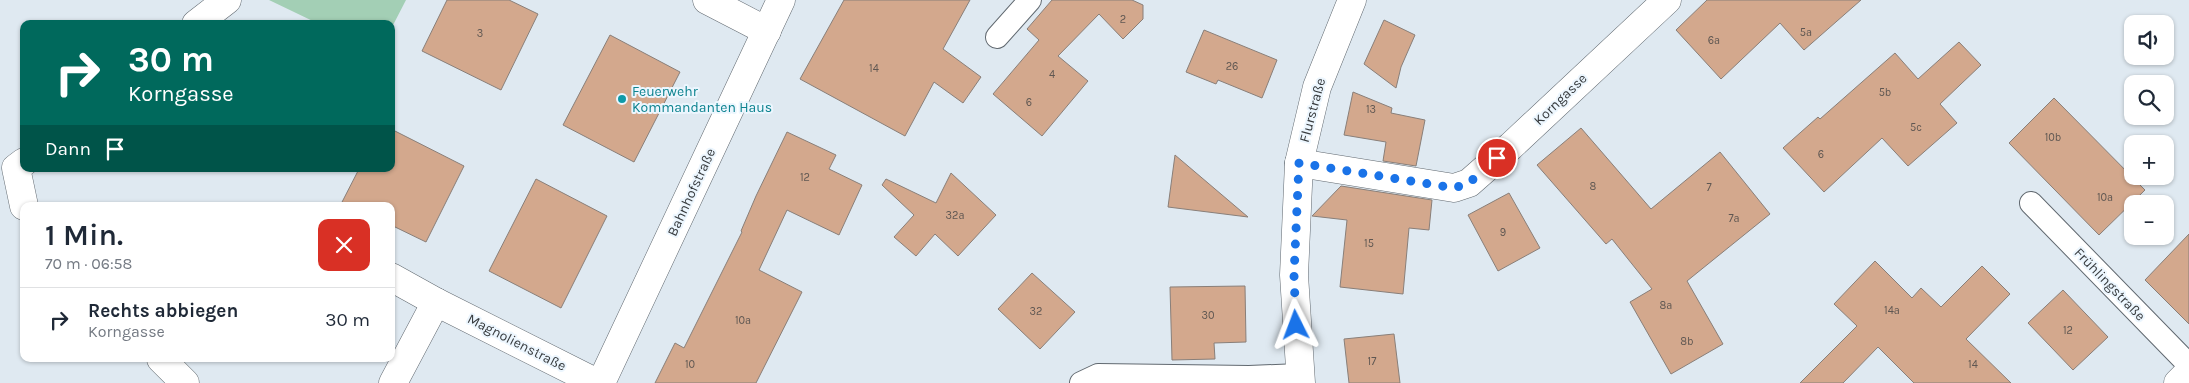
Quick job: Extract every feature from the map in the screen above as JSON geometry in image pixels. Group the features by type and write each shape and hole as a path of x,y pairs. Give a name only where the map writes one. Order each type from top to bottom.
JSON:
{"street":[{"path":"201,20 227,0"},
{"path":"707,0 767,31"},
{"name":"Bahnhofstraße","path":"601,383 781,0"},
{"name":"Flurstraße","path":"1300,379 1294,275 1299,163 1317,87 1352,0"},
{"name":"Korngasse","path":"1299,163 1454,188 1469,183 1667,0"},
{"path":"20,165 16,168 23,202"},
{"name":"Magnolienstraße","path":"395,279 436,302 597,383"},
{"path":"393,383 436,302"},
{"path":"164,362 186,383"},
{"path":"2178,383 2189,372"}],"lane":[{"path":"996,37 1030,0"},
{"name":"Frühlingstraße","path":"2031,203 2189,365"},
{"name":"Flurstraße","path":"1081,383 1098,375 1300,379"}],"green space":[{"path":"269,0 406,0 395,21 311,20"}],"building":[{"path":"447,0 509,0 538,14 501,90 422,51"},
{"path":"844,0 970,0 943,49 981,77 963,103 934,82 905,136 800,79"},
{"path":"1052,0 1132,0 1143,5 1143,19 1123,39 1099,14 1058,56 1088,81 1042,136 993,94 1039,40 1027,29"},
{"path":"1707,0 1861,0 1804,50 1780,23 1721,79 1676,30"},
{"path":"1384,20 1415,35 1401,67 1396,88 1364,64"},
{"path":"1204,30 1277,60 1262,98 1218,80 1216,84 1186,72"},
{"name":"Feuerwehr Kommandanten Haus","path":"610,35 680,72 634,162 563,125"},
{"path":"1959,42 1981,65 1940,104 1957,123 1908,166 1882,138 1824,192 1783,148 1818,117 1820,119 1895,53 1918,79"},
{"path":"1353,92 1392,108 1391,113 1425,120 1416,166 1383,161 1386,142 1344,135"},
{"path":"2054,98 2124,169 2124,185 2140,185 2145,190 2140,195 2124,195 2124,211 2099,235 2009,143"},
{"path":"1581,128 1651,209 1720,152 1770,214 1687,281 1723,344 1671,374 1630,302 1652,289 1612,239 1606,244 1537,165"},
{"path":"395,131 464,166 426,242 395,227 395,202 342,202 357,172 395,172"},
{"path":"787,132 836,155 829,169 862,185 839,235 787,210 759,270 802,292 756,383 655,383 675,343 684,348 742,232 756,196"},
{"path":"1175,155 1248,217 1168,207"},
{"path":"951,173 996,215 958,256 935,234 916,256 894,237 914,215 882,185 886,179 936,203"},
{"path":"536,179 607,216 561,308 489,271"},
{"path":"1341,186 1432,200 1429,230 1409,228 1403,294 1340,287 1347,220 1312,216"},
{"path":"1509,193 1540,248 1498,271 1468,215"},
{"path":"2189,234 2189,324 2145,280"},
{"path":"1875,261 1912,298 1921,288 1941,307 1982,266 2010,294 1966,339 2011,383 1914,383 1878,347 1843,383 1800,383 1857,326 1834,304"},
{"path":"1032,273 1075,312 1040,349 998,309"},
{"path":"1245,286 1246,342 1214,343 1215,359 1172,360 1170,287"},
{"path":"2063,290 2108,337 2073,370 2028,323"},
{"path":"1394,334 1400,383 1349,383 1344,339"}],"place":[{"name":"Feuerwehr Kommandanten Haus","path":"622,99"}],"route":[{"path":"1296,325 1294,275 1299,163 1454,188 1469,183 1497,158"}]}
